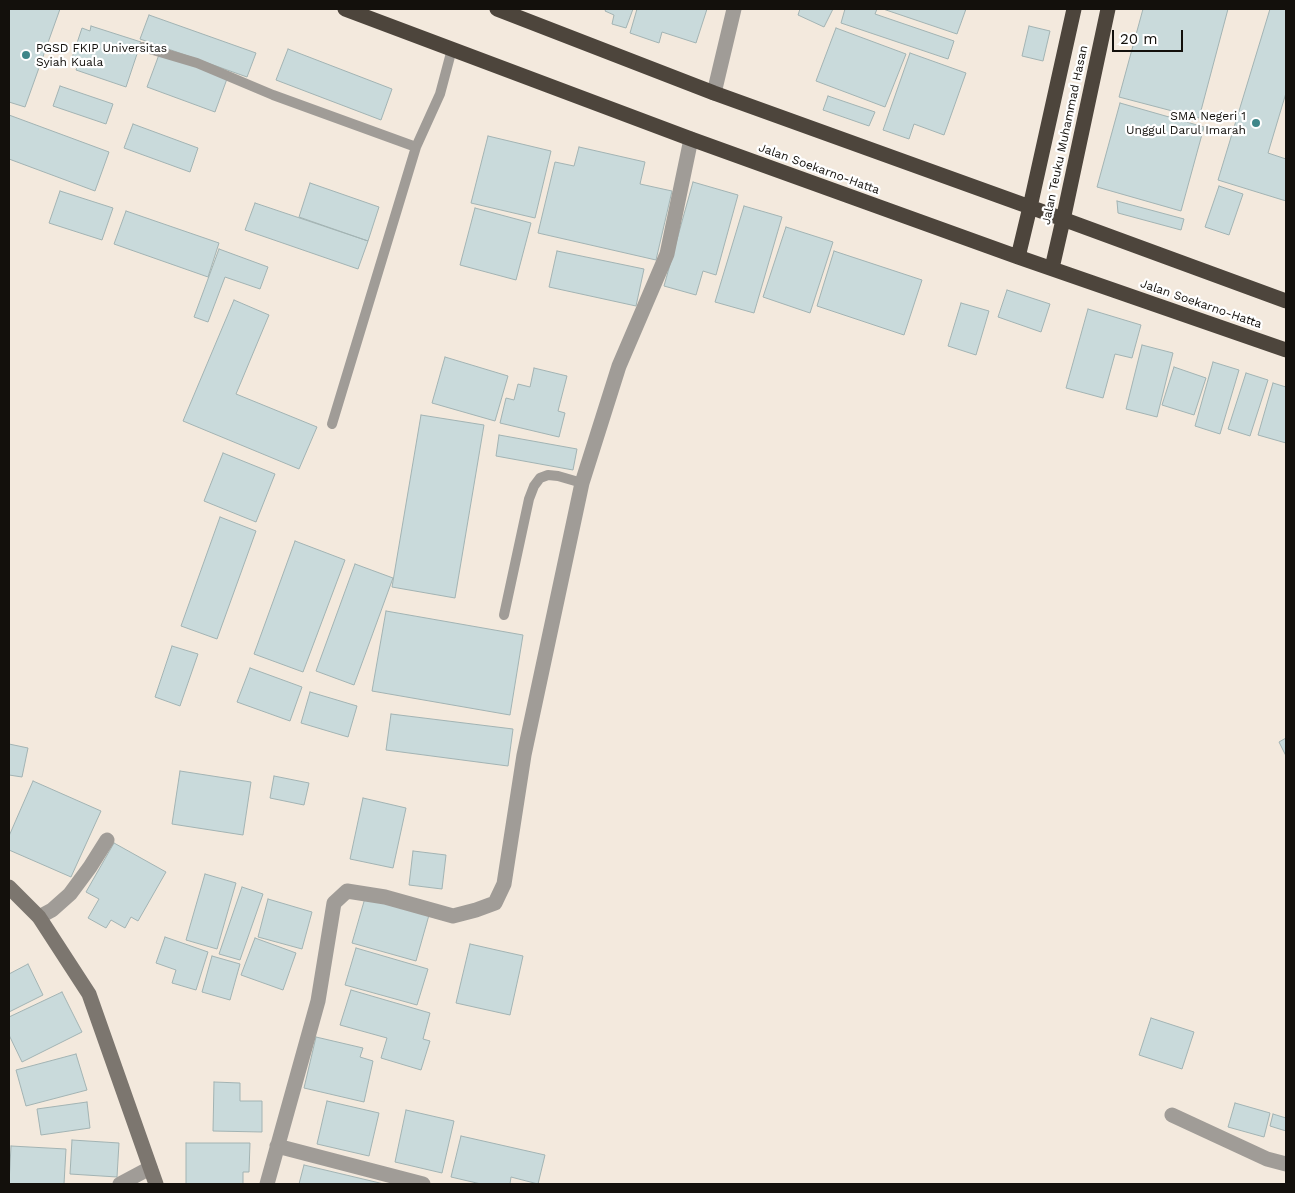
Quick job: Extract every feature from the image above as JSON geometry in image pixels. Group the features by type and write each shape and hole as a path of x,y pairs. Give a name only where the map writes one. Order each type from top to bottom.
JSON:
{"highway":[{"name":"Jalan Soekarno-Hatta","path":"345,9 691,139 1018,257 1286,350"},
{"path":"497,9 714,93 1286,301"},
{"name":"Jalan Teuku Muhammad Hasan","path":"1018,257 1074,9"},
{"name":"Jalan Teuku Muhammad Hasan","path":"1052,268 1108,9"}],"main road":[{"path":"9,887 39,917 90,994 156,1184"}],"street":[{"path":"714,93 734,9"},
{"path":"267,1184 318,1001 334,903 347,891 385,897 453,916 496,903 504,884 524,755 582,483 619,366 666,254 691,139"},
{"path":"39,917 52,910 70,894 107,840"},
{"path":"1172,1115 1267,1159 1286,1164"},
{"path":"277,1146 423,1184"},
{"path":"120,1184 150,1168"}],"lane":[{"path":"143,47 197,63 273,95 416,147"},
{"path":"332,424 416,147 440,94 452,49"},
{"path":"504,615 529,498 534,486 540,478 548,475 582,483"}],"building":[{"name":"PGSD FKIP Universitas Syiah Kuala","path":"9,9 60,9 25,107 9,102"},
{"path":"606,9 633,9 626,28 612,24 614,15 605,11"},
{"path":"637,9 707,9 696,43 662,32 659,43 630,33"},
{"path":"800,9 833,9 824,27 798,15"},
{"path":"845,9 877,9 875,14 954,41 948,59 841,23"},
{"path":"883,9 966,9 957,34"},
{"path":"1143,9 1228,9 1199,118 1119,97"},
{"name":"SMA Negeri 1 Unggul Darul Imarah","path":"1270,9 1286,9 1286,93 1268,153 1286,159 1286,201 1218,180"},
{"path":"149,15 256,53 247,77 140,39"},
{"path":"91,26 141,42 126,87 76,70 78,64 71,61 82,28 90,31"},
{"path":"1029,26 1050,31 1043,61 1022,56"},
{"path":"836,28 906,54 885,107 816,81"},
{"path":"288,49 392,89 381,120 276,80"},
{"path":"160,52 228,76 215,112 147,87"},
{"path":"910,53 966,73 944,135 914,124 909,139 883,130"},
{"path":"60,86 113,104 106,124 53,106"},
{"path":"828,96 875,112 869,126 823,110"},
{"path":"1120,103 1204,127 1181,211 1097,187"},
{"path":"9,115 109,152 95,191 9,159"},
{"path":"133,124 198,148 190,172 124,148"},
{"path":"488,136 551,151 535,218 471,203"},
{"path":"579,147 645,162 640,184 672,191 656,260 538,233 555,162 574,166"},
{"path":"693,182 738,195 716,275 703,271 696,295 664,286"},
{"path":"310,183 379,207 368,241 299,217"},
{"path":"1219,186 1243,194 1229,235 1205,227"},
{"path":"60,191 113,208 102,240 49,223"},
{"path":"1117,201 1184,219 1181,230 1118,213"},
{"path":"255,203 368,241 358,269 245,230"},
{"path":"744,206 782,217 754,313 715,302"},
{"path":"475,208 531,223 516,280 460,265"},
{"path":"126,211 219,243 208,277 114,244"},
{"path":"786,227 833,242 810,313 763,297"},
{"path":"219,249 268,267 260,289 225,277 208,322 194,317"},
{"path":"557,251 644,269 636,306 549,287"},
{"path":"834,251 922,280 904,335 817,306"},
{"path":"1007,290 1050,304 1041,332 998,317"},
{"path":"234,300 269,315 236,394 317,427 299,469 183,421"},
{"path":"961,303 989,311 976,355 948,346"},
{"path":"1088,309 1141,325 1132,358 1115,354 1103,398 1066,388"},
{"path":"1142,345 1173,353 1157,417 1126,409"},
{"path":"445,357 508,376 495,421 432,403"},
{"path":"1213,362 1239,370 1220,434 1195,426"},
{"path":"1174,367 1206,378 1194,415 1162,405"},
{"path":"534,368 567,376 558,411 565,413 559,437 500,423 506,398 514,400 518,384 530,387"},
{"path":"1246,373 1268,380 1250,436 1228,429"},
{"path":"1273,383 1286,387 1286,443 1258,435"},
{"path":"421,415 484,425 455,598 392,587"},
{"path":"499,435 577,449 573,470 496,456"},
{"path":"223,453 275,474 256,522 204,501"},
{"path":"220,517 256,531 217,639 181,626"},
{"path":"295,541 345,560 303,672 254,654"},
{"path":"355,564 393,578 354,685 316,671"},
{"path":"386,611 523,635 510,715 372,691"},
{"path":"172,646 198,654 180,706 155,697"},
{"path":"250,668 302,687 290,721 237,702"},
{"path":"310,692 357,706 348,737 301,723"},
{"path":"391,714 513,729 508,766 386,750"},
{"path":"1286,738 1286,756 1279,742"},
{"path":"9,744 28,748 22,777 9,775"},
{"path":"180,771 251,782 243,835 172,824"},
{"path":"274,776 309,783 304,805 270,798"},
{"path":"33,781 101,811 71,877 9,850 9,836"},
{"path":"363,798 406,808 393,868 350,859"},
{"path":"114,843 166,872 138,921 131,917 125,928 111,920 106,928 88,918 99,899 86,892"},
{"path":"413,851 446,855 442,889 409,885"},
{"path":"205,874 236,883 217,949 186,940"},
{"path":"242,887 263,894 240,960 219,954"},
{"path":"365,898 429,915 416,961 352,943"},
{"path":"268,899 312,912 302,949 258,937"},
{"path":"165,937 208,952 196,990 172,983 176,970 156,963"},
{"path":"255,938 296,953 283,990 241,975"},
{"path":"470,944 523,956 510,1015 456,1003"},
{"path":"356,948 428,969 417,1005 345,985"},
{"path":"212,956 240,964 230,1000 202,992"},
{"path":"28,964 43,995 9,1012 9,974"},
{"path":"351,990 430,1013 423,1039 430,1041 421,1070 381,1058 387,1038 340,1025"},
{"path":"62,992 82,1032 22,1062 9,1035 9,1017"},
{"path":"1151,1018 1194,1032 1182,1069 1139,1055"},
{"path":"316,1037 363,1048 360,1057 373,1061 364,1102 304,1088"},
{"path":"76,1054 87,1090 26,1106 16,1070"},
{"path":"214,1082 240,1083 240,1101 262,1101 262,1132 213,1131"},
{"path":"327,1101 379,1113 369,1156 317,1144"},
{"path":"87,1102 90,1128 41,1135 37,1109"},
{"path":"1235,1103 1270,1113 1264,1137 1228,1127"},
{"path":"406,1110 454,1121 442,1173 395,1162"},
{"path":"1273,1114 1286,1118 1286,1131 1270,1126"},
{"path":"461,1136 545,1155 538,1184 511,1177 510,1184 481,1184 451,1177"},
{"path":"72,1140 119,1143 117,1177 70,1174"},
{"path":"186,1143 250,1143 249,1172 243,1172 243,1184 186,1184"},
{"path":"11,1146 66,1149 64,1184 9,1184"},
{"path":"304,1165 384,1184 299,1184"}],"place":[{"name":"PGSD FKIP Universitas Syiah Kuala","path":"26,55"},
{"name":"SMA Negeri 1 Unggul Darul Imarah","path":"1256,123"}]}
